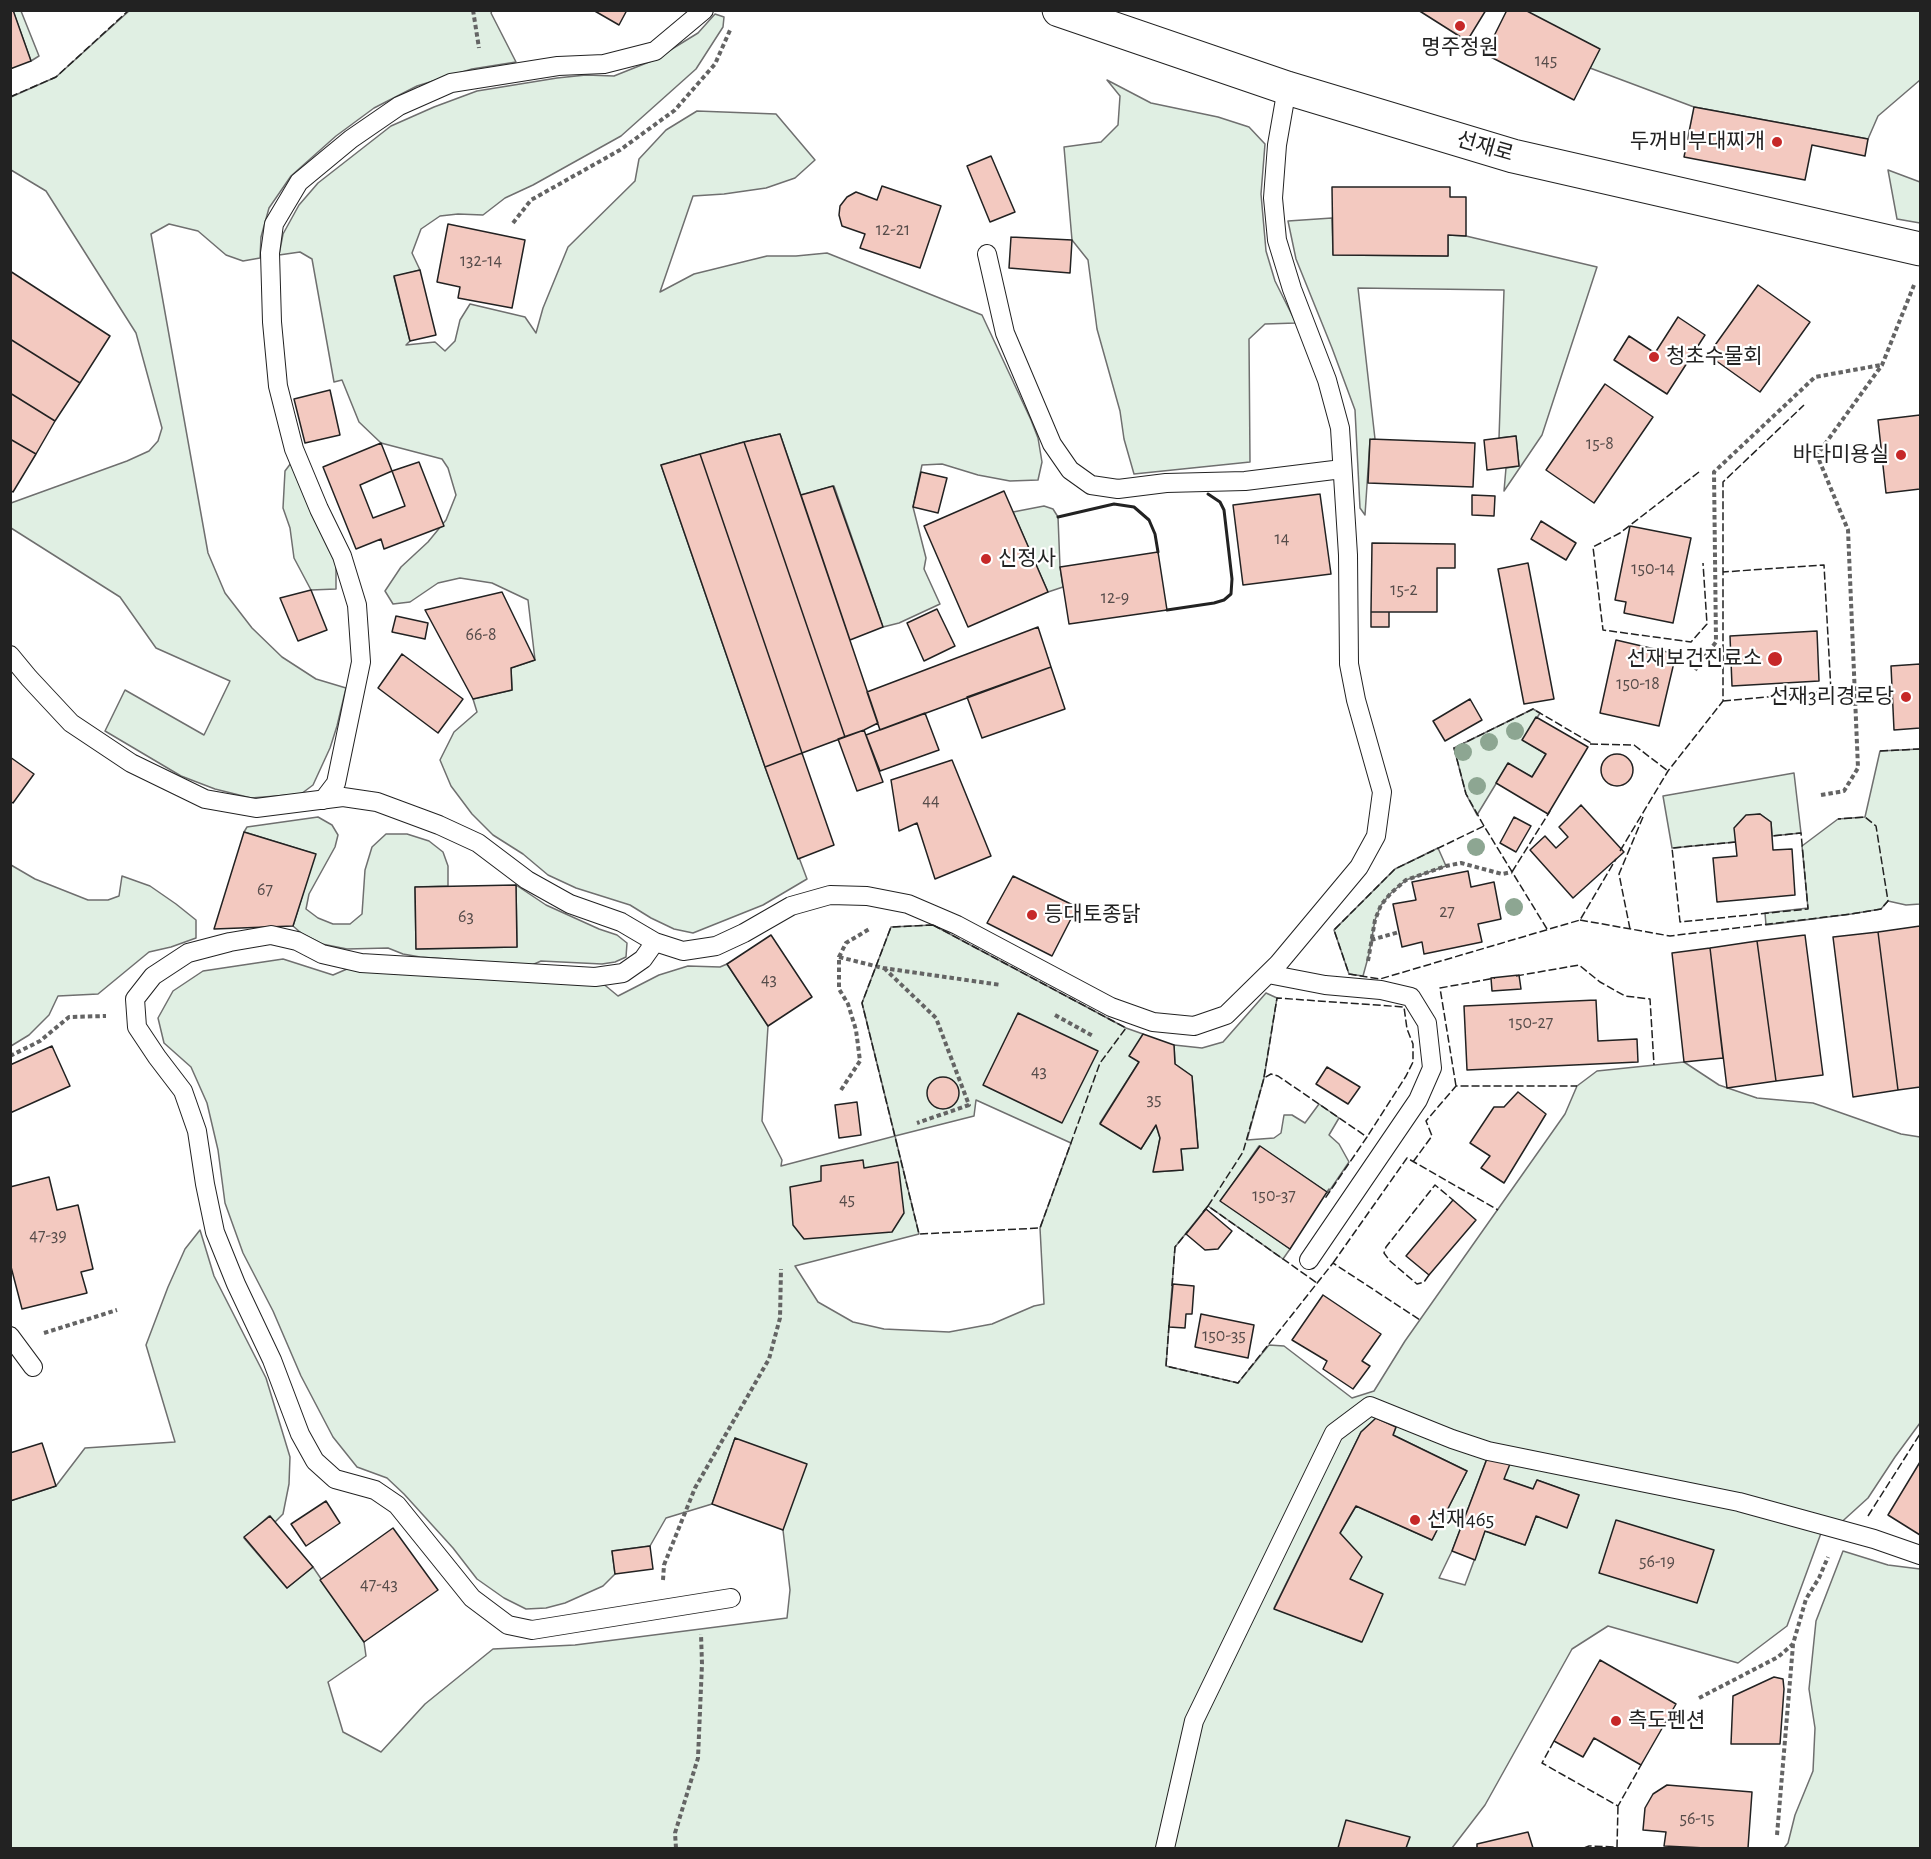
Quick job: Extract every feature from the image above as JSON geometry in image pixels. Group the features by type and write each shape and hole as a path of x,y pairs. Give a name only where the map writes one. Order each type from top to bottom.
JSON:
{"street":[{"name":"선재로","path":"1059,10 1287,88 1513,156 1918,264"}],"lane":[{"path":"323,800 336,783 361,662 357,605 342,556 294,449 278,386 272,322 270,253 274,224 299,182 351,139 399,106 451,83 558,66 604,64 655,51 704,10"},
{"path":"10,655 71,723 131,763 205,799 256,808 343,797 377,802 439,825 477,843 527,880 570,904 621,922 655,942 683,951 716,946 791,906 830,895 867,896 908,904 957,925 1111,1007 1154,1022 1194,1026 1226,1015 1278,964 1359,867 1376,836 1382,792 1356,699 1349,664 1348,555 1340,428 1327,380 1292,289 1277,240 1273,198 1277,145 1287,88"},
{"path":"987,254 1005,333 1052,444 1070,470 1091,485 1119,489 1166,483 1245,481 1342,469"},
{"path":"655,942 644,959 623,973 595,977 361,963 322,954 297,941 271,935 230,942 188,953 153,976 135,999 137,1027 183,1091 197,1131 215,1232 236,1284 272,1360 300,1434 315,1461 335,1479 375,1490 397,1505 472,1598 508,1625 532,1630 731,1598"},
{"path":"1268,974 1325,985 1381,990 1411,997 1427,1023 1432,1068 1418,1100 1308,1260"},
{"path":"12,1339 33,1367"},
{"path":"1165,1848 1194,1721 1334,1433 1370,1406 1488,1452 1739,1502 1874,1539 1920,1555"}],"path":[{"path":"473,10 479,38 482,78"},
{"path":"513,223 531,200 620,150 675,110 715,63 733,21"},
{"path":"1821,795 1844,791 1858,768 1848,530 1817,455 1882,365 1918,264"},
{"path":"1695,670 1716,642 1714,472 1815,377 1882,365"},
{"path":"1366,970 1375,920 1391,893 1406,880 1461,863 1502,874 1512,872"},
{"path":"841,1090 860,1061 856,1030 848,1004 839,989 839,957 846,943 864,932 902,911 919,909"},
{"path":"1371,940 1399,932"},
{"path":"839,957 883,968 998,984 1008,989"},
{"path":"883,968 936,1018 969,1105 917,1123"},
{"path":"1046,1010 1093,1036"},
{"path":"10,1056 40,1041 69,1017 104,1015 137,1027"},
{"path":"663,1583 664,1565 695,1488 769,1359 780,1318 781,1269"},
{"path":"12,1339 117,1310"},
{"path":"1777,1835 1793,1644 1806,1599 1819,1578 1832,1548 1835,1528"},
{"path":"676,1848 675,1833 698,1758 702,1664 699,1604"},
{"path":"1700,1698 1778,1657 1793,1644"}],"green space":[{"path":"13,11 21,11 39,56 31,61"},
{"path":"129,11 492,11 516,62 472,69 417,86 374,108 336,136 291,176 269,208 261,237 260,258 243,261 226,255 198,231 169,224 151,234 208,553 225,593 252,628 282,657 316,679 346,688 330,748 313,785 301,794 251,798 215,789 181,776 105,731 125,690 204,735 230,681 156,648 120,597 11,528 11,503 149,451 158,441 162,428 136,333 46,191 11,170 11,97 56,77"},
{"path":"1525,11 1920,11 1920,80 1878,116 1868,139 1694,107 1590,68 1599,49"},
{"path":"715,14 724,17 723,27 696,69 621,136 505,198 483,215 440,216 421,229 412,253 420,270 394,277 410,341 406,345 435,342 445,351 455,341 460,320 470,304 525,317 536,333 543,308 568,247 635,181 639,159 666,130 697,111 776,114 815,160 795,178 766,188 693,196 660,292 694,274 767,256 827,253 982,315 1031,420 1038,438 1042,462 1038,480 1010,481 978,475 942,464 922,465 913,507 926,558 924,569 940,604 899,623 883,627 834,486 801,495 780,434 661,465 765,767 807,879 763,905 693,933 674,929 630,905 576,888 548,875 523,854 493,835 472,814 451,786 440,760 454,732 477,712 473,699 512,690 511,668 535,660 528,600 492,583 460,578 438,583 410,602 393,604 385,591 401,567 428,542 446,520 456,495 448,468 442,459 381,443 359,422 342,380 334,382 312,259 300,252 279,255 283,234 299,205 318,183 391,126 477,91 557,78 586,75 614,76 654,60 698,33"},
{"path":"1107,80 1151,103 1218,117 1249,127 1265,144 1261,194 1266,251 1275,281 1296,323 1265,324 1249,339 1250,462 1134,474 1124,439 1120,411 1097,329 1088,260 1072,240 1064,147 1101,142 1118,125 1120,96"},
{"path":"1888,170 1920,182 1920,223 1897,219"},
{"path":"1332,218 1333,255 1448,256 1448,235 1466,236 1597,267 1542,435 1504,491 1506,468 1519,466 1516,436 1499,438 1504,290 1358,288 1375,439 1370,440 1365,515 1360,508 1355,410 1296,259 1288,221"},
{"path":"294,459 336,563 336,589 311,590 294,558 290,528 283,508 285,471"},
{"path":"1044,506 1053,509 1058,517 1063,587 1048,592 1013,512"},
{"path":"1533,709 1540,713 1523,740 1546,754 1532,777 1508,764 1477,815 1466,794 1454,748"},
{"path":"1920,749 1920,904 1906,905 1888,901 1881,909 1766,925 1765,913 1808,908 1802,846 1838,819 1865,817 1880,751"},
{"path":"1794,773 1801,833 1772,836 1771,822 1760,814 1746,816 1736,842 1672,848 1663,796"},
{"path":"318,817 332,825 338,835 335,847 309,894 306,909 318,918 333,924 350,924 362,914 365,870 372,847 386,834 407,834 429,841 443,852 448,866 448,886 415,887 416,949 517,947 516,885 546,905 617,935 627,943 626,957 602,964 541,961 532,965 420,957 388,948 347,949 322,944 293,926 315,854 244,832 247,827"},
{"path":"1438,848 1446,866 1406,880 1391,893 1381,905 1375,920 1363,976 1349,974 1334,930 1395,869"},
{"path":"11,865 35,879 88,900 108,900 119,896 122,876 150,886 196,920 196,938 149,952 98,994 58,996 49,1015 29,1035 11,1046"},
{"path":"933,925 1126,1028 1143,1034 1139,1062 1100,1123 1141,1149 1156,1125 1160,1138 1154,1172 1183,1170 1181,1149 1198,1147 1192,1076 1175,1064 1174,1045 1202,1048 1223,1042 1266,993 1277,998 1264,1078 1247,1140 1274,1138 1281,1133 1284,1115 1292,1115 1305,1123 1319,1104 1339,1118 1329,1135 1339,1144 1349,1162 1328,1193 1329,1189 1327,1192 1259,1146 1221,1201 1290,1249 1283,1259 1208,1206 1175,1247 1166,1366 1238,1383 1269,1345 1284,1346 1352,1398 1374,1391 1405,1341 1565,1114 1577,1086 1597,1071 1684,1062 1719,1085 1757,1098 1813,1103 1901,1134 1920,1137 1920,1423 1868,1498 1835,1528 1824,1525 1787,1626 1738,1663 1608,1626 1572,1649 1485,1805 1452,1848 11,1848 10,1501 56,1486 85,1448 175,1442 146,1345 185,1249 200,1230 214,1276 266,1378 290,1457 289,1484 283,1514 275,1522 269,1516 244,1538 287,1588 313,1567 364,1642 366,1656 328,1682 343,1732 381,1752 425,1704 493,1649 575,1645 787,1618 790,1590 783,1530 735,1438 712,1504 666,1518 650,1546 612,1551 615,1574 603,1586 565,1603 546,1608 526,1609 504,1598 477,1579 453,1548 387,1478 357,1467 333,1437 301,1376 273,1311 243,1253 225,1203 218,1150 207,1103 191,1067 164,1043 158,1018 173,991 203,971 283,959 333,975 361,963 595,977 618,996 659,975 688,966 720,967 727,964 768,1026 762,1121 782,1160 781,1166 895,1136 862,1003 891,927","holes":["976,1100 1071,1143 1040,1228 1044,1304 992,1324 949,1332 884,1329 853,1322 818,1302 795,1266 919,1234 895,1136 974,1116","1377,1418 1396,1427 1393,1435 1467,1471 1432,1540 1356,1506 1340,1533 1350,1579 1382,1595 1361,1642 1274,1608 1361,1432","1488,1456 1504,1479 1533,1489 1537,1480 1579,1495 1567,1527 1536,1516 1525,1545 1485,1531 1465,1585 1439,1578 1452,1551"]},
{"path":"1843,1551 1888,1565 1920,1569 1920,1848 1784,1848 1788,1843 1795,1815 1813,1771 1815,1728 1809,1689 1816,1621"}],"building":[{"path":"10,10 13,10 31,61 10,69"},
{"path":"593,10 627,10 619,25"},
{"name":"명주정원","path":"1418,10 1486,10 1467,41"},
{"path":"1507,10 1525,10 1600,49 1574,100 1485,54"},
{"name":"두꺼비부대찌개","path":"1694,107 1868,139 1865,156 1812,145 1805,180 1684,157"},
{"path":"991,156 1015,212 990,222 967,166"},
{"path":"882,186 941,206 920,268 860,248 865,234 842,226 839,215 840,206 847,197 856,192 877,200"},
{"path":"1332,187 1450,187 1450,197 1466,197 1466,236 1448,235 1448,256 1333,255"},
{"path":"448,224 525,240 512,308 458,298 460,287 437,282"},
{"path":"1011,237 1072,240 1070,273 1009,268"},
{"path":"420,270 436,335 410,341 394,276"},
{"path":"10,271 110,336 80,383 10,339"},
{"path":"1758,285 1810,322 1760,392 1708,355"},
{"name":"청초수물회","path":"1678,317 1705,335 1667,394 1614,360 1629,336 1655,353"},
{"path":"10,339 80,383 55,421 10,393"},
{"path":"1605,384 1653,417 1594,503 1546,470"},
{"path":"330,390 340,435 305,443 294,399"},
{"path":"10,393 55,421 36,454 10,439"},
{"name":"바다미용실","path":"1920,415 1920,489 1886,493 1878,420"},
{"path":"780,434 878,723 845,737 744,442"},
{"path":"1516,436 1519,466 1487,470 1484,440"},
{"path":"10,439 36,454 13,492 10,490"},
{"path":"1370,439 1475,443 1473,487 1368,483"},
{"path":"744,442 845,737 802,753 700,454"},
{"path":"381,443 392,471 419,462 444,526 384,549 381,539 356,549 323,467","holes":["392,471 405,506 373,518 360,485"]},
{"path":"700,454 802,753 765,767 661,465"},
{"path":"921,472 947,478 938,513 913,507"},
{"path":"833,486 883,627 850,640 801,495"},
{"name":"신정사","path":"1004,491 1048,592 968,627 924,526"},
{"path":"1320,494 1331,574 1243,585 1233,505"},
{"path":"1472,495 1495,496 1494,516 1472,515"},
{"path":"1541,521 1576,543 1566,560 1531,539"},
{"path":"1630,526 1691,538 1673,623 1624,613 1626,602 1615,600"},
{"path":"1372,543 1455,544 1455,568 1437,568 1437,612 1371,612"},
{"path":"1158,552 1167,610 1069,624 1060,567"},
{"path":"1528,563 1554,699 1524,704 1498,569"},
{"path":"311,590 327,630 298,641 280,598"},
{"path":"502,592 535,660 511,668 512,690 473,699 425,610"},
{"path":"937,609 955,646 924,661 907,623"},
{"path":"1371,612 1389,612 1389,627 1371,627"},
{"path":"396,616 428,623 425,639 392,632"},
{"path":"1038,627 1051,667 880,730 867,692"},
{"name":"선재보건진료소","path":"1817,631 1819,681 1732,686 1730,636"},
{"path":"1616,640 1676,654 1659,726 1600,713"},
{"path":"402,654 463,699 438,733 378,688"},
{"name":"선재3리경로당","path":"1920,664 1920,728 1894,730 1891,666"},
{"path":"1051,667 1065,709 982,738 967,697"},
{"path":"1470,699 1482,720 1445,741 1433,721"},
{"path":"925,713 939,750 880,771 866,735"},
{"path":"1536,717 1588,747 1548,814 1496,783 1508,763 1532,777 1546,754 1522,740"},
{"path":"864,730 883,782 857,791 838,739"},
{"path":"802,753 834,845 798,859 765,767"},
{"path":"1617,754 1628,759 1633,770 1628,781 1617,786 1606,781 1601,770 1606,759"},
{"path":"10,757 34,774 13,803 10,801"},
{"path":"952,760 991,856 935,879 917,823 899,831 891,780"},
{"path":"1581,805 1624,852 1573,898 1530,850 1545,836 1556,848 1568,837 1559,827"},
{"path":"1760,814 1771,822 1773,850 1792,849 1795,895 1717,902 1713,858 1737,856 1734,828 1746,815"},
{"path":"1514,817 1531,826 1516,852 1500,843"},
{"path":"244,832 316,854 293,926 214,929"},
{"path":"1468,871 1471,887 1494,882 1501,919 1478,924 1482,942 1424,954 1422,942 1402,947 1393,904 1416,900 1412,882"},
{"name":"등대토종닭","path":"1013,876 1077,907 1052,956 987,923"},
{"path":"516,885 517,947 416,949 415,887"},
{"path":"1920,926 1920,1087 1898,1090 1878,932"},
{"path":"1878,932 1898,1090 1853,1097 1833,937"},
{"path":"771,935 812,997 768,1026 727,964"},
{"path":"1805,935 1823,1075 1776,1081 1757,941"},
{"path":"1757,941 1776,1081 1727,1088 1710,948"},
{"path":"1710,948 1723,1058 1684,1062 1672,953"},
{"path":"1519,975 1521,989 1492,991 1491,978"},
{"path":"1596,1000 1598,1041 1637,1039 1638,1062 1467,1070 1464,1006"},
{"path":"1018,1013 1098,1051 1062,1123 983,1085"},
{"path":"1143,1034 1174,1045 1175,1064 1192,1076 1198,1148 1181,1149 1183,1170 1153,1172 1160,1138 1156,1125 1141,1149 1100,1124 1139,1062 1129,1056"},
{"path":"52,1046 70,1086 10,1113 10,1065"},
{"path":"1327,1067 1360,1087 1348,1104 1316,1084"},
{"path":"943,1077 954,1082 959,1093 954,1104 943,1109 932,1104 927,1093 932,1082"},
{"path":"1518,1092 1546,1114 1504,1183 1481,1168 1490,1156 1470,1143 1494,1107 1504,1107"},
{"path":"857,1102 861,1135 839,1138 835,1105"},
{"path":"1260,1146 1327,1192 1290,1249 1220,1201"},
{"path":"863,1160 864,1168 898,1162 904,1213 892,1232 804,1239 793,1225 790,1187 821,1181 821,1166"},
{"path":"49,1177 57,1210 78,1205 93,1269 81,1272 87,1293 22,1309 10,1263 10,1187"},
{"path":"1453,1200 1476,1220 1429,1275 1406,1256"},
{"path":"1206,1209 1232,1231 1218,1249 1205,1250 1186,1234"},
{"path":"1173,1284 1194,1286 1192,1314 1186,1314 1185,1328 1169,1327"},
{"path":"1323,1295 1381,1334 1362,1361 1370,1366 1353,1389 1323,1369 1327,1361 1292,1340"},
{"path":"1201,1314 1254,1325 1248,1358 1195,1347"},
{"name":"선재465","path":"1376,1418 1396,1427 1393,1435 1467,1471 1432,1540 1356,1506 1340,1533 1362,1557 1350,1579 1383,1594 1362,1642 1274,1609 1361,1432"},
{"path":"735,1438 807,1464 783,1530 712,1504"},
{"path":"42,1443 56,1486 10,1501 10,1453"},
{"path":"1488,1456 1510,1464 1504,1479 1533,1489 1537,1480 1579,1495 1567,1528 1536,1516 1525,1545 1485,1531 1475,1560 1452,1551"},
{"path":"1920,1462 1920,1535 1888,1515"},
{"path":"326,1501 340,1523 306,1546 291,1524"},
{"path":"270,1516 313,1567 287,1588 244,1537"},
{"path":"1616,1520 1714,1550 1697,1603 1599,1573"},
{"path":"393,1528 438,1590 364,1642 320,1580"},
{"path":"650,1546 653,1569 615,1574 612,1551"},
{"name":"측도펜션","path":"1600,1660 1676,1704 1641,1765 1594,1738 1583,1757 1554,1741"},
{"path":"1774,1677 1783,1679 1784,1689 1780,1744 1731,1744 1733,1696"},
{"path":"1667,1785 1752,1792 1748,1848 1664,1846 1666,1832 1643,1830 1645,1808 1653,1794"},
{"path":"1346,1820 1410,1837 1406,1848 1338,1848"},
{"path":"1528,1832 1533,1848 1477,1848 1477,1844"}],"fence":[{"path":"10,97 56,77 129,10"},
{"path":"1620,851 1668,771 1723,701 1723,482 1804,405"},
{"path":"1699,472 1620,533 1593,547 1603,630 1691,642 1707,624 1703,563"},
{"path":"1723,572 1824,565 1831,691 1723,701"},
{"path":"1484,826 1466,794 1454,748 1533,709 1591,743"},
{"path":"1590,744 1634,745 1668,771"},
{"path":"1880,751 1920,749"},
{"path":"1512,872 1550,811"},
{"path":"1630,929 1619,874 1643,817"},
{"path":"1580,920 1670,936 1881,909 1888,901 1876,826 1865,817 1838,819"},
{"path":"1547,929 1484,826 1395,869 1334,930 1349,974 1380,979 1580,920 1616,859"},
{"path":"1736,842 1672,848 1680,922 1808,909 1801,833 1772,836"},
{"path":"933,925 1126,1028 1100,1063 1040,1228 919,1234 862,1003 891,927 933,925"},
{"path":"1516,976 1579,965 1600,982 1625,996 1650,999 1654,1065"},
{"path":"1456,1086 1440,988 1495,978"},
{"path":"1264,1077 1277,998 1404,1007 1407,1029 1413,1044 1413,1062 1367,1137"},
{"path":"1208,1206 1243,1152 1264,1078 1271,1074 1278,1076 1367,1137 1324,1200"},
{"path":"1413,1162 1432,1136 1426,1121 1456,1086 1577,1086"},
{"path":"1333,1263 1407,1158 1498,1210"},
{"path":"1429,1275 1424,1282 1417,1284 1384,1253 1386,1247 1435,1185 1453,1200"},
{"path":"1203,1212 1208,1206 1317,1283"},
{"path":"1172,1286 1175,1247 1188,1231"},
{"path":"1169,1325 1166,1366 1238,1383 1333,1263 1420,1320"},
{"path":"1868,1516 1920,1434"},
{"path":"1554,1741 1542,1763 1618,1806 1641,1765"},
{"path":"1584,1848 1589,1846 1617,1847 1618,1806"}],"wall":[{"path":"1167,610 1214,603 1224,600 1231,594 1232,579 1224,510 1220,502 1208,494"},
{"path":"1058,517 1114,504 1134,507 1149,520 1155,534 1158,552"}],"place":[{"name":"명주정원","path":"1460,26"},
{"name":"두꺼비부대찌개","path":"1777,142"},
{"name":"청초수물회","path":"1654,357"},
{"name":"바다미용실","path":"1901,455"},
{"name":"신정사","path":"986,559"},
{"name":"선재보건진료소","path":"1775,659"},
{"name":"선재3리경로당","path":"1906,697"},
{"name":"등대토종닭","path":"1032,915"},
{"name":"선재465","path":"1415,1520"},
{"name":"측도펜션","path":"1616,1721"}]}
